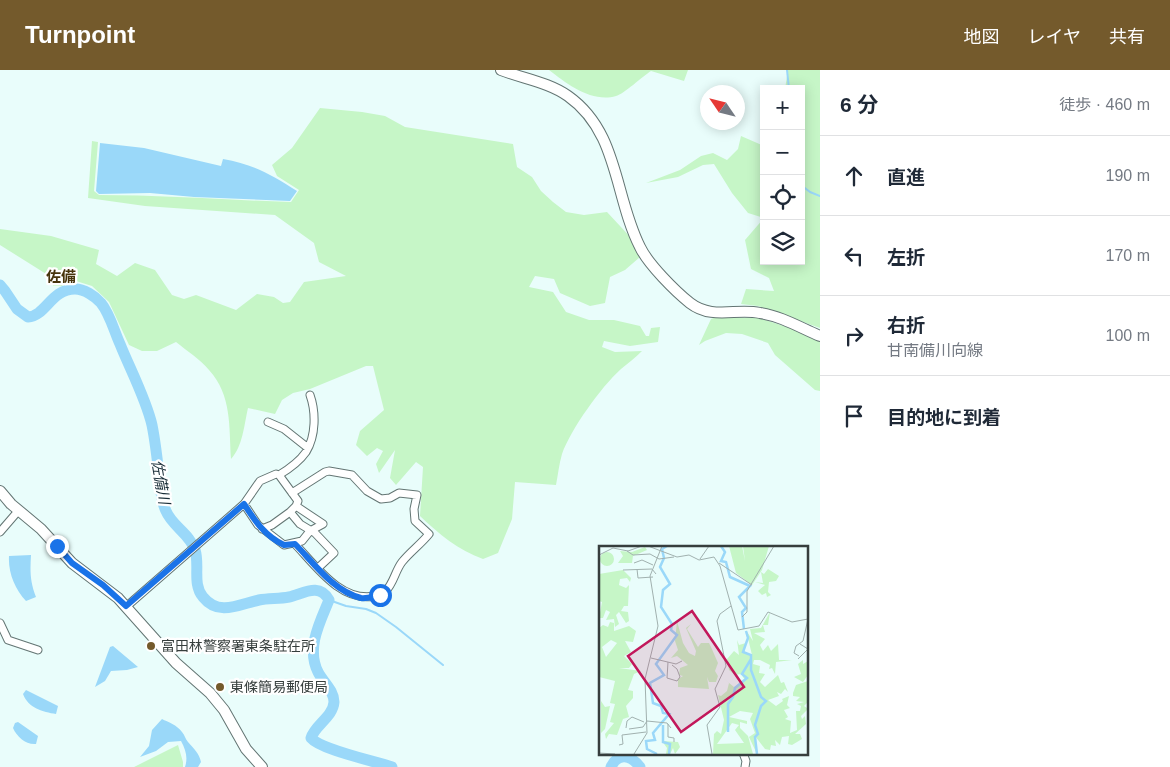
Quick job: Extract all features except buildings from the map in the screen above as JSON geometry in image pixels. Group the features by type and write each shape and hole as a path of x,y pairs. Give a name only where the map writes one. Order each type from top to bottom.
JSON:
{"street":[{"path":"501,70 559,90 576,102 592,118 607,145 640,249 654,267 691,304 711,312 762,313 820,336"},
{"path":"126,606 244,504 260,481 276,474 279,475 293,466 308,448 314,424 315,409 310,395"},
{"path":"268,422 284,429 308,448"},
{"path":"292,493 325,472 352,475 367,491 382,499 390,498 399,493 417,495 414,509 415,521 429,534 403,560 386,591 380,595 360,598 338,587 295,544"},
{"path":"262,530 272,526 290,512 298,501 279,475"},
{"path":"0,491 41,529 72,563 103,585 126,606 176,663 218,702 246,749 262,767"},
{"path":"244,504 262,530 284,545 302,541 310,531 323,524 296,506"},
{"path":"0,532 19,510"},
{"path":"290,512 300,524 316,533 334,553 318,568"},
{"path":"0,624 8,640 38,650"},
{"path":"743,754 746,761 745,767"}],"green space":[{"path":"549,70 688,70 684,81 651,71 619,95 598,97 580,91"},
{"path":"788,70 820,70 820,328 758,306 741,304 746,289 774,291 769,278 751,269 745,240 760,223 760,265 805,265 805,85 786,85"},
{"path":"320,108 385,116 405,127 513,144 517,167 532,177 541,191 553,202 566,212 584,215 607,212 634,241 640,257 625,270 610,277 605,303 590,306 560,293 554,279 535,276 529,287 553,292 566,312 589,320 614,320 640,326 646,336 649,336 651,328 660,327 658,342 630,346 604,341 602,347 615,352 642,351 613,377 579,421 562,454 556,485 515,482 512,519 498,553 483,559 449,541 420,516 423,467 416,462 396,485 390,478 395,450 379,473 376,464 383,451 377,448 367,456 356,445 360,431 384,410 373,366 366,366 310,389 293,393 282,400 275,414 248,408 241,442 231,459 226,401 216,380 202,362 176,342 157,351 142,351 129,345 109,302 92,286 76,281 61,286 53,286 51,277 0,245 0,229 51,236 99,250 96,264 117,276 135,263 155,270 172,295 184,299 196,295 236,310 257,294 274,297 283,303 290,302 304,282 346,276 319,262 314,243 275,215 145,206 88,198 92,141 98,142 94,191 99,195 291,202 299,190 277,176 272,165 292,148"},
{"path":"741,136 760,144 760,217 748,213 732,193 714,164 703,165 678,177 646,183 680,170 701,156 713,153 727,160 738,149"},
{"path":"716,317 759,318 806,333 820,341 820,391 815,390 775,355 768,343 742,334 726,333 699,345 711,319"},
{"path":"178,745 183,767 134,767"}],"water":[{"path":"100,143 144,148 221,166 223,159 234,161 262,171 297,191 290,201 150,193 99,194 96,191"},
{"path":"31,555 31,576 36,597 26,601 13,580 9,556"},
{"path":"113,646 138,667 111,671 105,681 95,687 110,647"},
{"path":"26,690 58,706 56,714 41,710 28,703 23,694"},
{"path":"162,719 183,733 199,756 201,762 198,767 185,767 186,754 181,741 168,742 156,751 140,757 149,746 152,730"},
{"path":"18,722 38,736 36,744 25,742 17,734 13,728 15,723"}],"waterway":[{"path":"787,70 789,85"},
{"path":"805,188 820,196"},
{"name":"佐備川","path":"0,285 17,309 28,317 40,312 60,293 67,290 82,290 93,295 101,303 109,317 146,405 153,432 164,505 172,521 193,544 197,562 198,586 203,597 209,603 216,606 230,608 263,599 289,597 316,590 325,595 329,600 316,635 313,654 318,672 330,690 334,702 331,712 316,729 311,738 325,747 392,767"},
{"path":"329,600 376,613 443,665"},
{"name":"佐備川","path":"611,767 621,757 633,760 640,767"}],"place":[{"name":"富田林警察署東条駐在所","path":"151,646"},
{"name":"東條簡易郵便局","path":"220,687"}],"district":[{"name":"佐備","path":"61,276"}],"route":[{"path":"57,546 72,563 103,585 126,606 244,504 262,530 284,545 295,544 338,587 360,598 380,595"}]}
